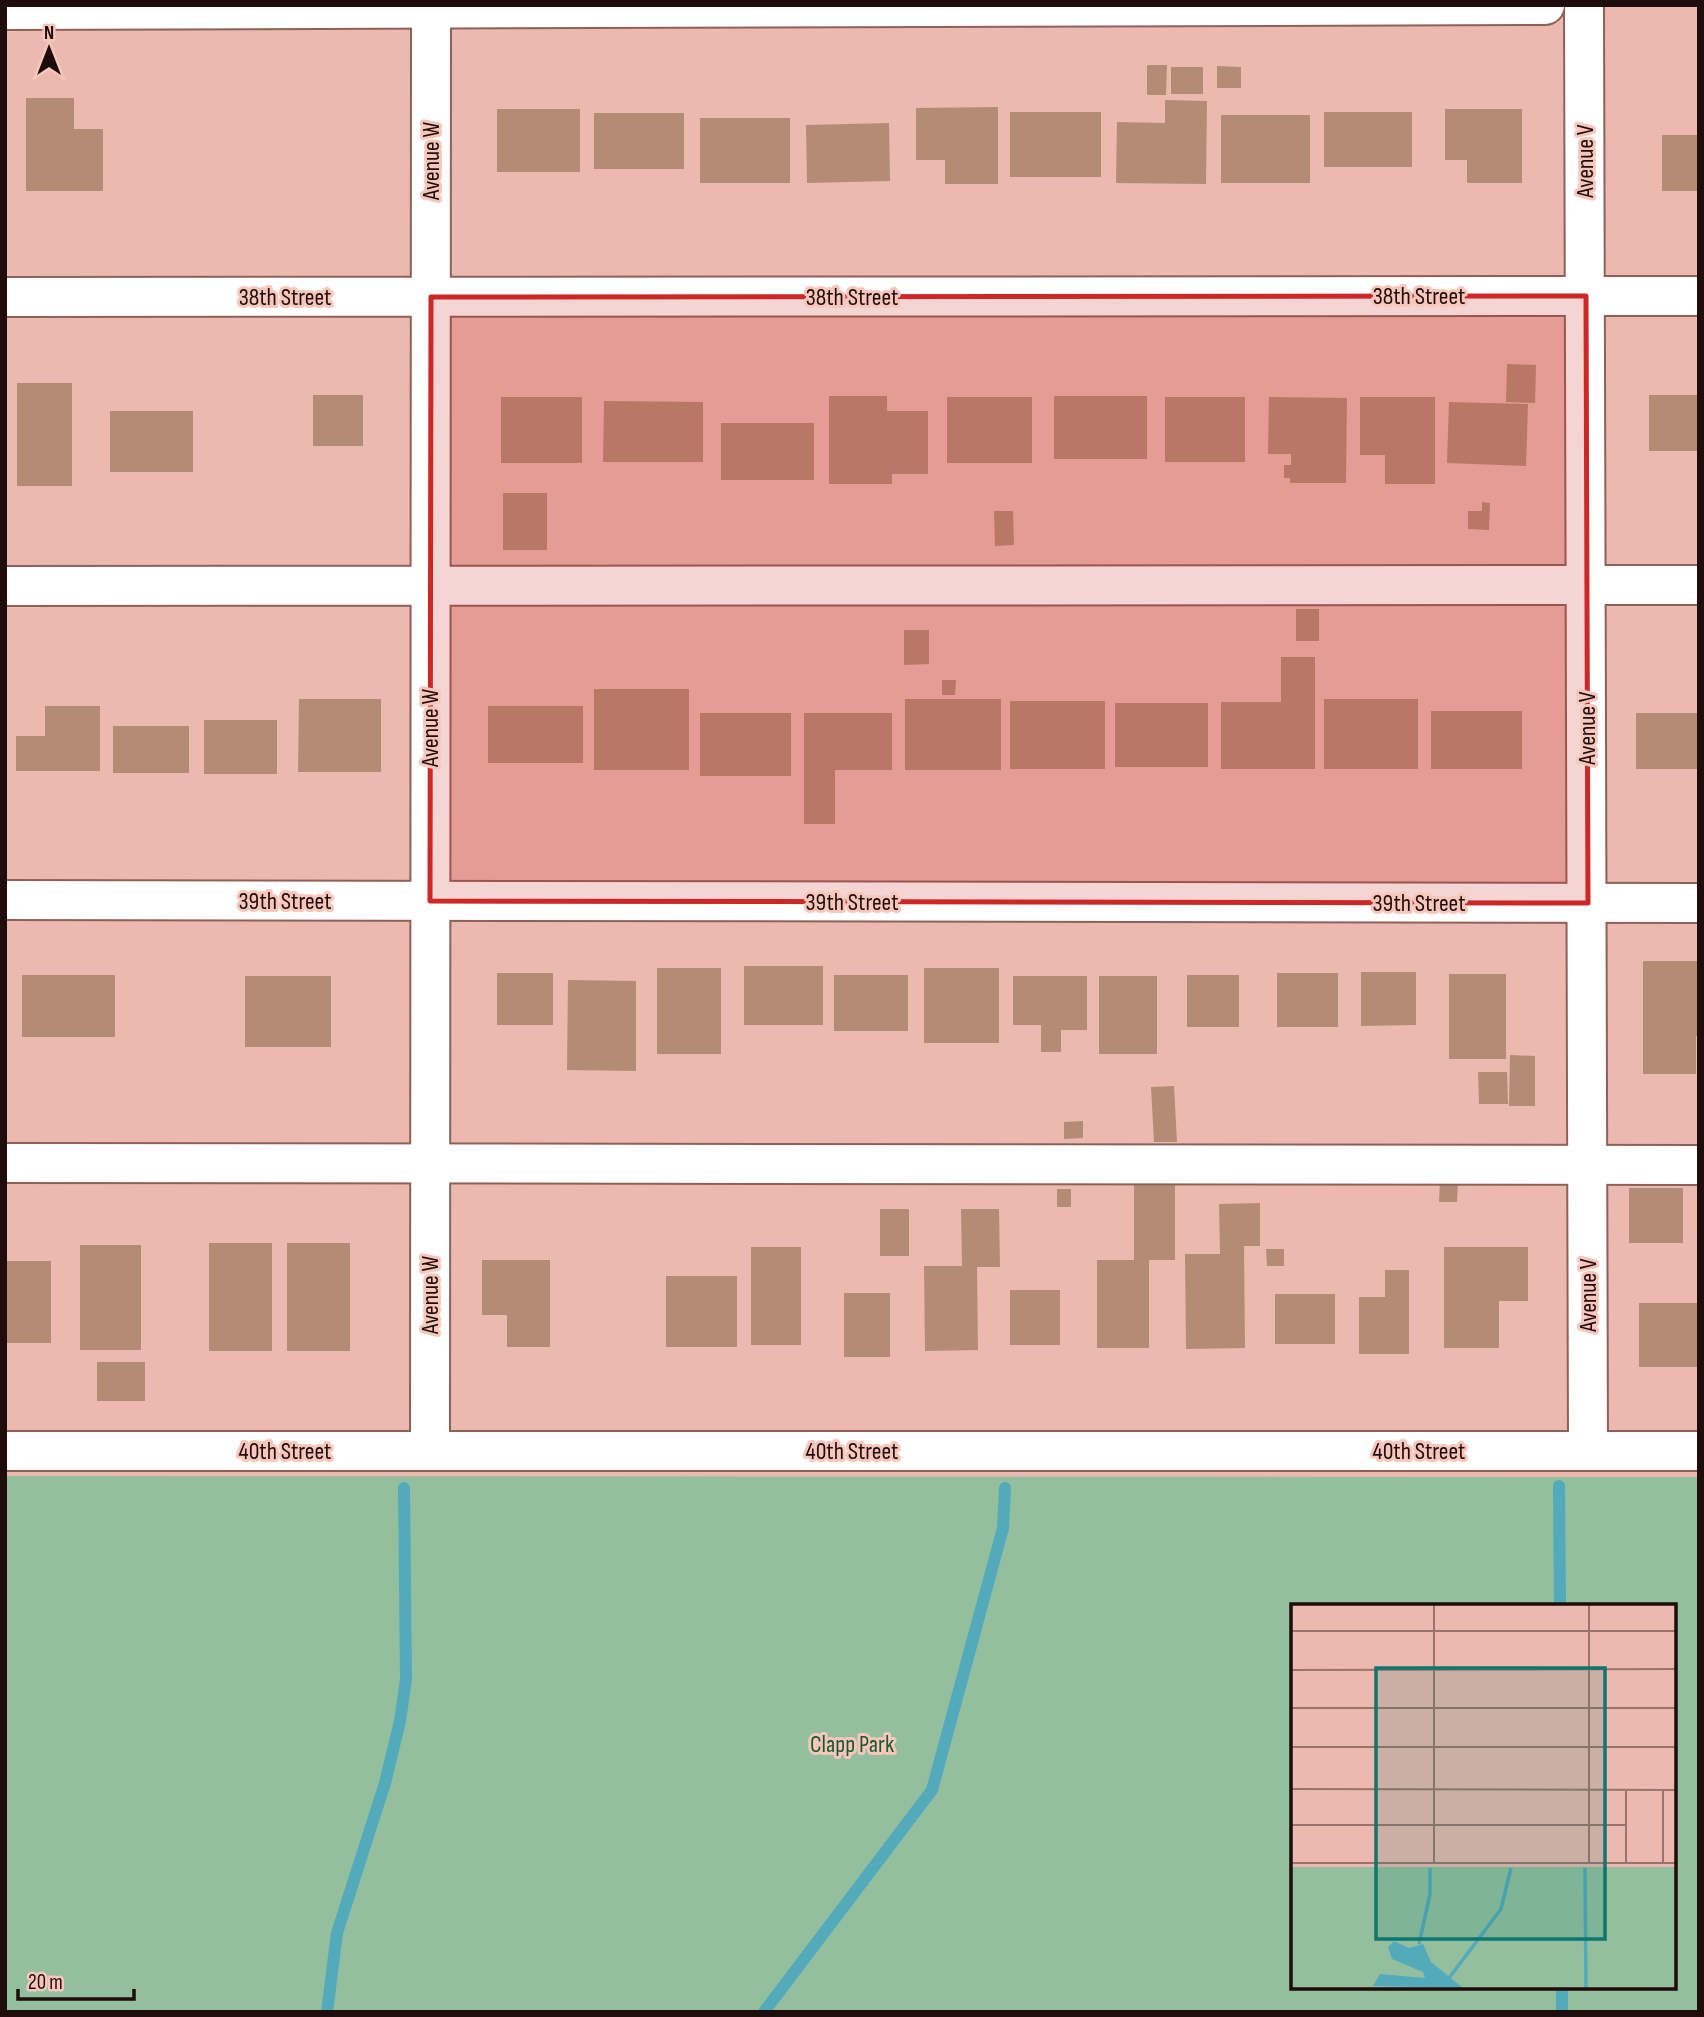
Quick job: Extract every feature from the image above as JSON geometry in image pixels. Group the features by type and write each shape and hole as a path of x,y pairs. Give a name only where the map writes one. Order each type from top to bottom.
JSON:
{"street":[{"path":"5,10 1545,5"},
{"name":"Avenue V","path":"1584,5 1588,1451"},
{"name":"Avenue W","path":"430,1451 432,7"},
{"name":"38th Street","path":"5,297 1699,296"},
{"path":"5,586 1699,585"},
{"name":"39th Street","path":"5,900 1699,903"},
{"path":"5,1163 1699,1166"},
{"name":"40th Street","path":"5,1451 1699,1451"}],"highlighted area":[{"path":"1586,296 1588,903 430,901 431,297"}],"green space":[{"name":"Clapp Park","path":"5,1476 1699,1477 1699,2012 5,2012"}],"building":[{"path":"1147,65 1167,65 1166,95 1147,95"},
{"path":"1217,66 1241,67 1241,88 1217,88"},
{"path":"1171,67 1203,67 1203,94 1171,94"},
{"path":"26,98 74,98 74,129 103,129 103,191 26,191"},
{"path":"1165,100 1207,101 1206,184 1116,183 1117,122 1165,123"},
{"path":"998,107 998,184 945,184 945,160 916,160 916,108"},
{"path":"497,109 580,109 580,172 497,172"},
{"path":"1445,109 1522,109 1522,183 1467,183 1467,160 1445,160"},
{"path":"1010,112 1101,112 1101,177 1010,177"},
{"path":"1324,112 1412,112 1412,167 1324,167"},
{"path":"594,113 684,113 684,169 594,169"},
{"path":"1221,115 1310,115 1310,183 1221,183"},
{"path":"700,118 790,118 790,183 700,183"},
{"path":"889,123 890,181 807,183 806,125"},
{"path":"1662,135 1699,135 1699,191 1662,191"},
{"path":"1507,364 1536,365 1535,403 1506,402"},
{"path":"17,383 72,383 72,486 17,486"},
{"path":"313,395 363,395 363,446 313,446"},
{"path":"1649,395 1699,395 1699,451 1649,451"},
{"path":"829,396 887,396 887,411 928,411 928,474 892,474 892,484 829,484"},
{"path":"1054,396 1147,396 1147,459 1054,459"},
{"path":"501,397 582,397 582,463 501,463"},
{"path":"947,397 1032,397 1032,463 947,463"},
{"path":"1165,397 1245,397 1245,462 1165,462"},
{"path":"1269,397 1347,398 1346,483 1290,483 1290,478 1284,478 1284,465 1291,465 1291,454 1268,454"},
{"path":"1360,397 1435,397 1435,484 1385,484 1385,455 1360,455"},
{"path":"604,401 703,402 703,462 603,462"},
{"path":"1449,402 1528,404 1526,466 1447,463"},
{"path":"110,411 193,411 193,472 110,472"},
{"path":"721,423 814,423 814,480 721,480"},
{"path":"503,493 547,493 547,550 503,550"},
{"path":"1482,502 1490,503 1489,530 1468,529 1468,511 1482,511"},
{"path":"994,511 1013,511 1014,545 995,546"},
{"path":"1296,609 1319,609 1319,641 1296,641"},
{"path":"904,630 929,630 929,664 904,665"},
{"path":"1281,657 1315,657 1315,769 1221,769 1221,702 1281,702"},
{"path":"942,680 956,680 955,695 942,695"},
{"path":"594,689 689,689 689,770 594,770"},
{"path":"299,699 381,699 381,772 298,772"},
{"path":"905,699 1001,699 1001,770 905,770"},
{"path":"1324,699 1418,699 1418,769 1324,769"},
{"path":"1010,701 1105,701 1105,769 1010,769"},
{"path":"1115,703 1208,703 1208,767 1115,767"},
{"path":"45,706 100,706 100,771 16,771 16,736 45,736"},
{"path":"488,706 583,706 583,763 488,763"},
{"path":"1431,711 1522,711 1522,769 1431,769"},
{"path":"700,713 791,713 791,776 700,776"},
{"path":"804,713 892,713 892,770 835,770 835,824 804,824"},
{"path":"1636,713 1699,713 1699,769 1636,769"},
{"path":"204,720 277,720 277,774 204,774"},
{"path":"113,726 189,726 189,773 113,773"},
{"path":"1643,961 1699,961 1696,1074 1643,1074"},
{"path":"744,966 823,966 823,1025 744,1025"},
{"path":"657,968 721,968 721,1054 657,1054"},
{"path":"924,968 999,968 999,1043 924,1043"},
{"path":"1361,972 1416,972 1416,1025 1361,1026"},
{"path":"497,973 553,973 553,1025 497,1025"},
{"path":"1277,973 1338,973 1338,1027 1277,1027"},
{"path":"1449,974 1506,974 1506,1059 1449,1059"},
{"path":"22,975 115,975 115,1037 22,1037"},
{"path":"834,975 908,975 908,1031 834,1031"},
{"path":"1187,975 1239,975 1239,1027 1187,1027"},
{"path":"245,976 331,976 331,1047 245,1047"},
{"path":"1013,976 1087,976 1087,1030 1061,1030 1061,1052 1041,1052 1041,1025 1013,1025"},
{"path":"1099,976 1157,976 1157,1054 1099,1054"},
{"path":"568,980 636,981 636,1071 567,1070"},
{"path":"1510,1055 1535,1056 1535,1106 1509,1106"},
{"path":"1478,1072 1507,1072 1508,1104 1479,1104"},
{"path":"1174,1086 1177,1142 1154,1142 1151,1087"},
{"path":"1083,1121 1083,1138 1064,1139 1064,1122"},
{"path":"1134,1179 1175,1179 1175,1260 1149,1260 1149,1348 1097,1348 1097,1260 1134,1260"},
{"path":"1440,1181 1458,1182 1457,1202 1439,1202"},
{"path":"1629,1188 1683,1188 1683,1243 1629,1243"},
{"path":"1057,1189 1071,1189 1071,1207 1057,1207"},
{"path":"1260,1203 1260,1246 1244,1246 1245,1348 1186,1349 1185,1254 1220,1254 1219,1204"},
{"path":"880,1209 909,1209 909,1256 880,1256"},
{"path":"961,1209 999,1209 1000,1267 977,1267 978,1350 925,1351 924,1266 962,1266"},
{"path":"209,1243 272,1243 272,1351 209,1351"},
{"path":"287,1243 350,1243 350,1351 287,1351"},
{"path":"80,1245 141,1245 141,1350 80,1350"},
{"path":"751,1247 801,1247 801,1345 751,1345"},
{"path":"1444,1247 1528,1247 1528,1301 1499,1301 1499,1348 1444,1348"},
{"path":"1266,1249 1284,1249 1284,1266 1267,1266"},
{"path":"482,1260 550,1260 550,1347 507,1347 507,1315 482,1315"},
{"path":"5,1261 51,1261 51,1343 5,1343"},
{"path":"1385,1270 1409,1270 1409,1354 1359,1354 1359,1297 1385,1297"},
{"path":"666,1276 737,1276 737,1347 666,1347"},
{"path":"1010,1290 1060,1290 1060,1345 1010,1345"},
{"path":"844,1293 890,1293 890,1357 844,1357"},
{"path":"1275,1294 1335,1294 1335,1344 1275,1344"},
{"path":"1639,1303 1699,1303 1699,1367 1639,1367"},
{"path":"97,1362 145,1362 145,1401 97,1401"}],"waterway":[{"path":"1559,1486 1560,1604"},
{"path":"327,2012 337,1933 385,1783 400,1721 406,1679 404,1488"},
{"path":"764,2012 932,1790 1003,1528 1005,1488"},
{"path":"1562,1989 1562,2012"}]}
